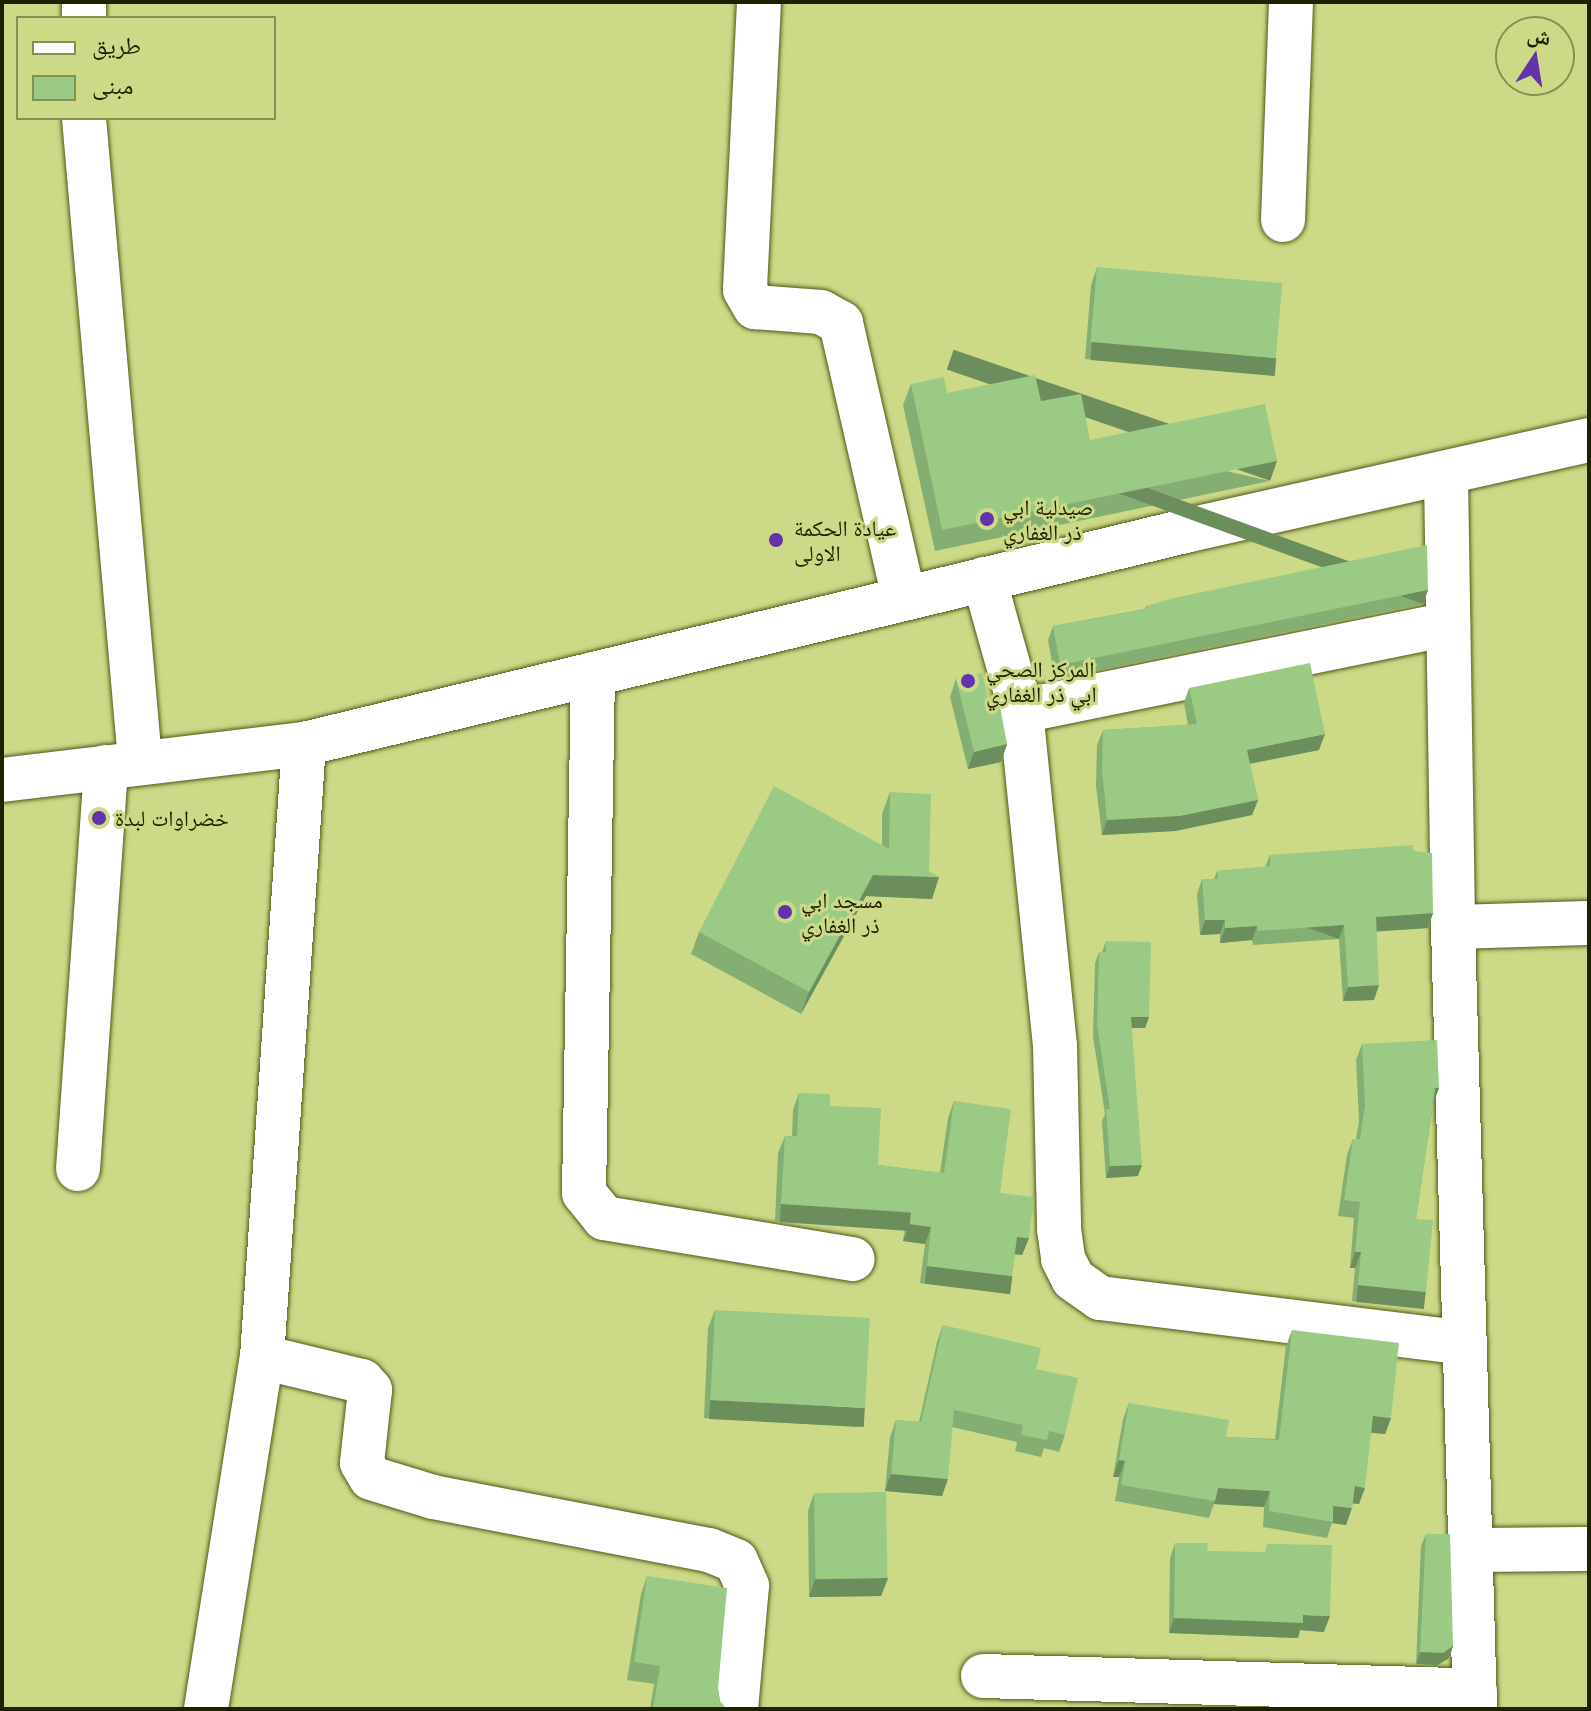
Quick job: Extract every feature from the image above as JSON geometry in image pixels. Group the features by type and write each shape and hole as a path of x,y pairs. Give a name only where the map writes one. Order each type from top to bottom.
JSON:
{"street":[{"path":"759,2 745,290 755,307 821,312 836,317 841,323 904,598"},
{"path":"1283,220 1291,2"},
{"path":"78,1169 123,764 84,120"},
{"path":"2,780 304,744 984,579 1589,440"},
{"path":"983,1676 1475,1700 1453,927 1446,475"},
{"path":"984,579 1021,711 1055,1046 1059,1229 1063,1259 1073,1279 1100,1298 1465,1343"},
{"path":"1021,711 1448,624"},
{"path":"593,674 584,1193 604,1218 853,1259"},
{"path":"206,1709 262,1357 304,744"},
{"path":"1453,927 1589,923"},
{"path":"262,1357 362,1381 370,1390 362,1463 371,1478 433,1497 709,1550 736,1561 747,1586 736,1709"},
{"path":"1471,1550 1589,1549"}],"building":[{"path":"1097,267 1282,283 1276,358 1090,342"},
{"path":"1035,375 1041,401 1081,394 1090,440 1265,404 1277,461 942,530 911,384 944,377 947,393"},
{"path":"1427,545 1428,590 1060,665 1053,626 1147,609 1146,606 1174,598"},
{"path":"1310,663 1325,734 1247,750 1258,800 1180,816 1107,820 1102,771 1103,730 1197,724 1189,688"},
{"path":"982,673 989,703 999,701 1007,744 974,752 956,679"},
{"name":"مسجد ابي ذر الغفاري","path":"774,786 889,849 890,792 931,794 929,871 939,877 873,875 809,992 699,932"},
{"path":"1413,845 1413,851 1432,853 1433,913 1376,917 1379,985 1348,987 1344,925 1258,931 1257,926 1225,928 1225,920 1205,920 1202,879 1218,879 1217,871 1270,866 1270,855"},
{"path":"1106,941 1151,942 1149,1017 1131,1017 1142,1165 1110,1166 1106,1109 1110,1109 1097,1025 1099,952 1106,952"},
{"path":"1437,1040 1439,1088 1435,1088 1416,1219 1433,1220 1426,1292 1358,1285 1361,1252 1355,1252 1360,1202 1344,1200 1353,1139 1360,1139 1365,1105 1362,1044"},
{"path":"799,1093 830,1094 830,1106 881,1108 878,1165 944,1173 954,1101 1011,1109 1000,1193 1034,1197 1029,1238 1017,1237 1012,1276 927,1266 931,1227 910,1224 911,1212 781,1204 785,1136 797,1136"},
{"path":"715,1310 870,1318 865,1408 710,1400"},
{"path":"943,1325 1041,1348 1036,1369 1078,1378 1065,1435 1049,1431 1047,1440 1021,1435 1023,1425 954,1410 948,1479 891,1474 896,1420 921,1422"},
{"path":"1292,1330 1399,1343 1391,1418 1373,1416 1365,1488 1355,1486 1352,1508 1333,1506 1333,1522 1269,1511 1270,1491 1218,1488 1215,1501 1121,1485 1125,1461 1119,1460 1129,1403 1229,1420 1226,1437 1279,1440"},
{"path":"886,1492 888,1578 816,1579 814,1493"},
{"path":"1426,1534 1450,1534 1453,1646 1443,1653 1420,1652"},
{"path":"1175,1543 1208,1543 1207,1551 1265,1552 1267,1544 1332,1545 1330,1616 1303,1615 1303,1623 1174,1618"},
{"path":"647,1576 727,1588 718,1689 720,1701 726,1709 653,1709 660,1666 634,1662"}],"place":[{"name":"صيدلية ابي ذر الغفاري","path":"987,519"},
{"name":"عيادة الحكمة الاولى","path":"776,540"},
{"name":"المركز الصحي ابي ذر الغفاري","path":"968,681"},
{"name":"خضراوات لبدة","path":"99,818"},
{"name":"مسجد ابي ذر الغفاري","path":"785,912"}]}
